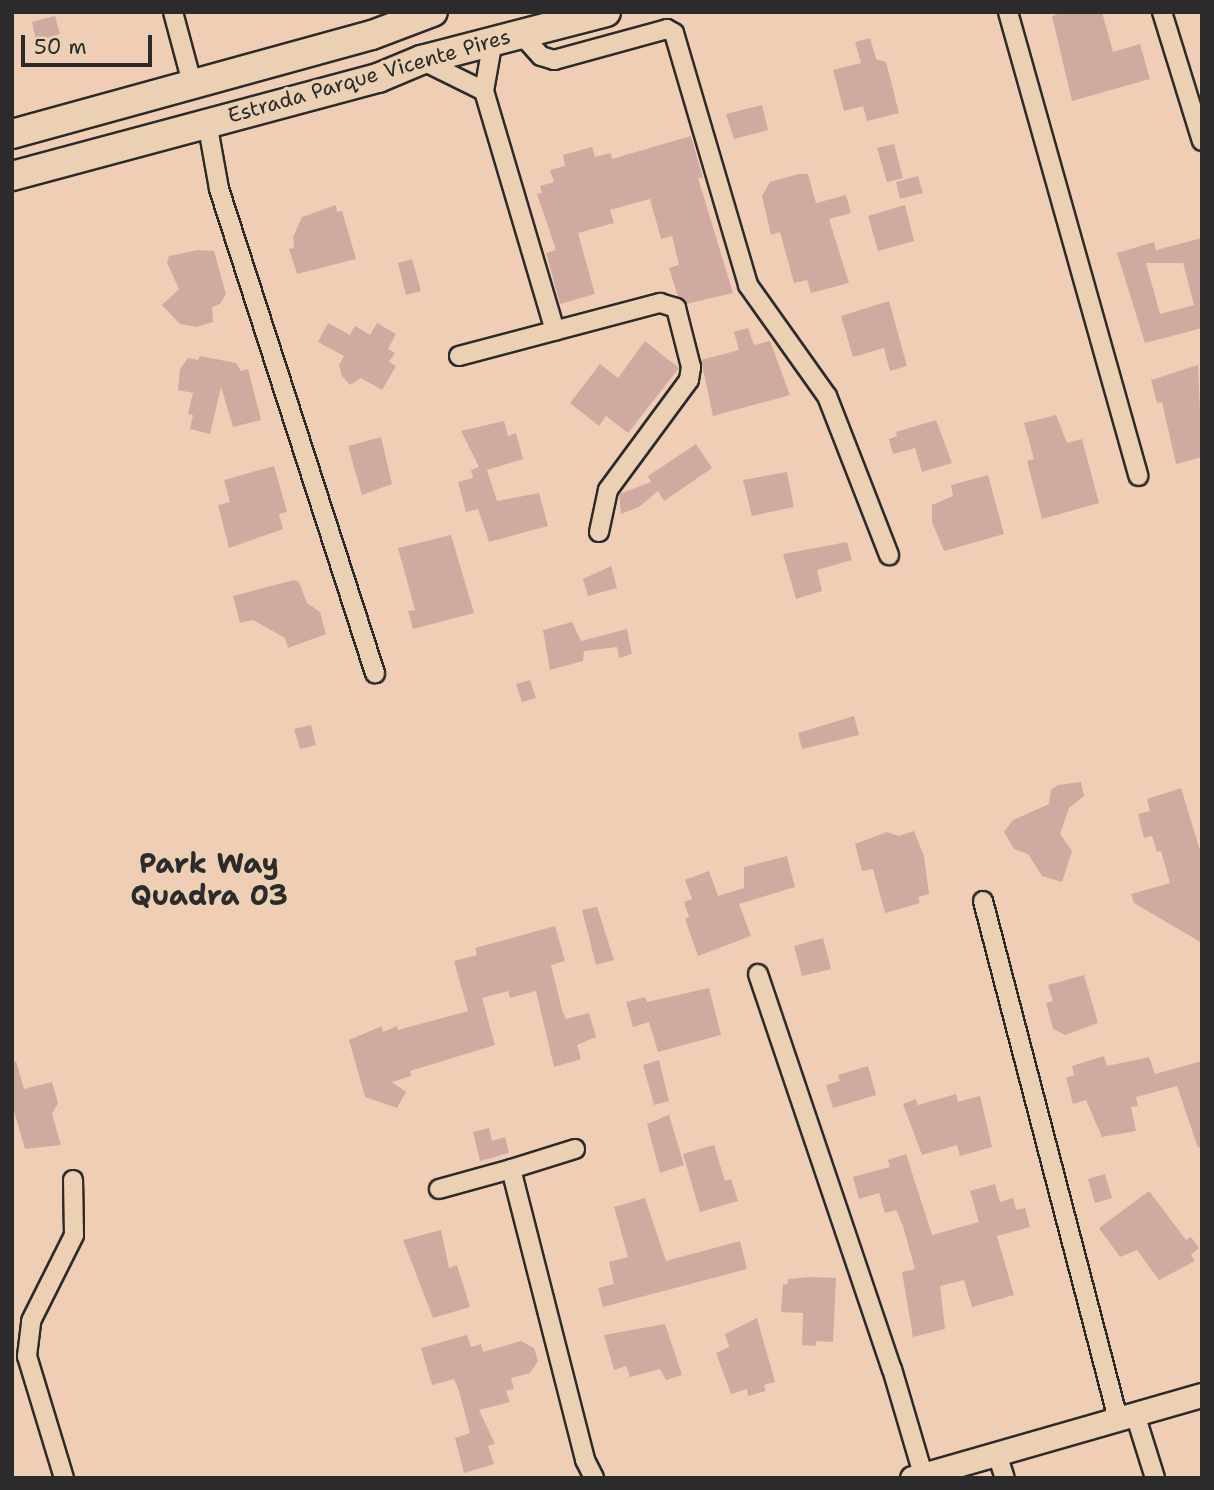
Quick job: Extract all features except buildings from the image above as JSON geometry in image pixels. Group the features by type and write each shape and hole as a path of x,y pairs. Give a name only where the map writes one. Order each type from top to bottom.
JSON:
{"main road":[{"name":"Estrada Parque Vicente Pires","path":"12,134 372,35 433,12"},
{"name":"Estrada Parque Vicente Pires","path":"12,176 378,78 421,60 606,12"}],"street":[{"path":"173,12 192,83"},
{"path":"1008,12 1138,476"},
{"path":"1162,12 1202,141"},
{"path":"555,331 484,91 507,37 554,61 667,29 674,33 748,285 827,396 889,555"},
{"path":"421,60 484,91"},
{"path":"207,122 219,189 374,673"},
{"path":"458,356 672,304 691,367 689,380 608,490 599,532"},
{"path":"983,901 1127,1416 1156,1478"},
{"path":"758,974 892,1369 917,1476 1202,1395"},
{"path":"439,1189 575,1149"},
{"path":"511,1169 594,1478"},
{"path":"64,1478 27,1356 31,1321 74,1236 73,1180"},
{"path":"997,1454 1005,1478"}],"district":[{"name":"Park Way Quadra 03","path":"209,879"}]}
